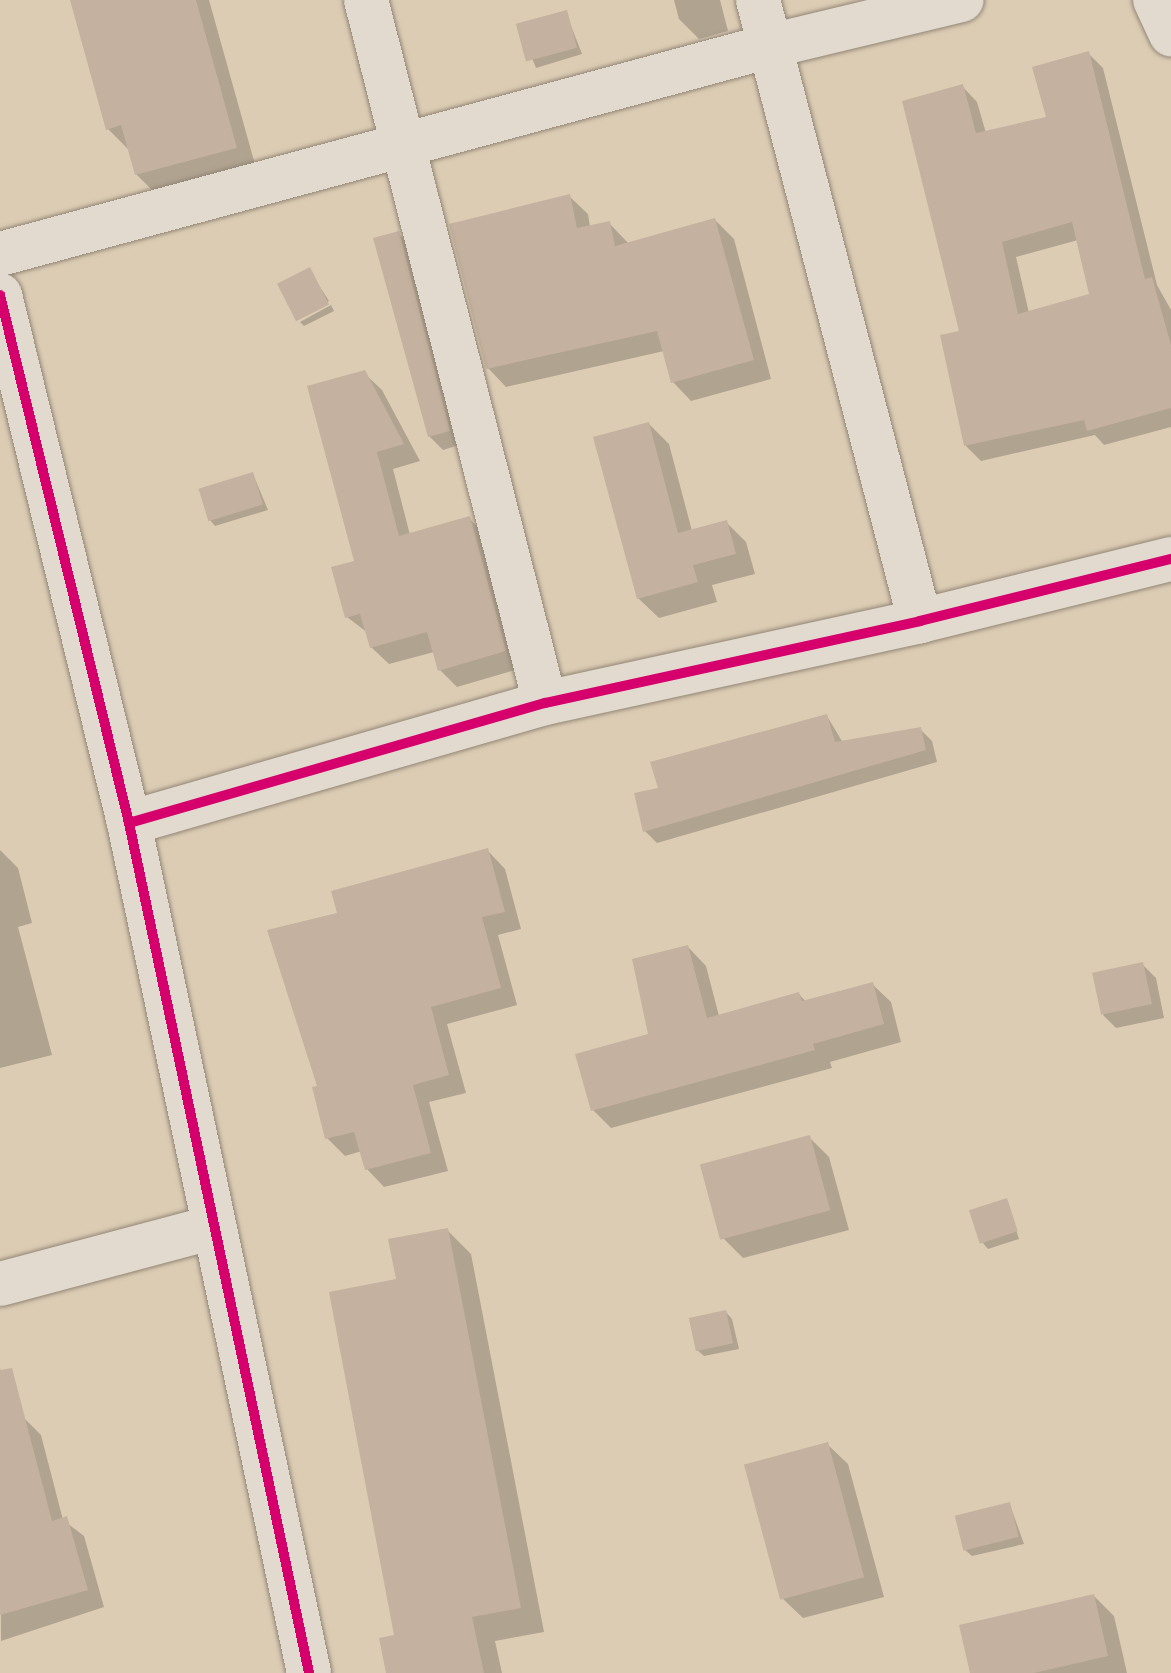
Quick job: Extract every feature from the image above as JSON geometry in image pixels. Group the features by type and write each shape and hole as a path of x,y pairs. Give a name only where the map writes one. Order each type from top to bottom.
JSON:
{"street":[{"path":"366,0 545,703"},
{"path":"758,0 920,621"},
{"path":"0,254 403,149 770,46 962,0"},
{"path":"1155,0 1171,34"},
{"path":"0,295 129,823 309,1673"},
{"path":"129,823 545,703 920,621 1171,559"},
{"path":"0,1284 214,1227"}],"building":[{"path":"70,0 196,0 237,148 135,175 121,125 106,130"},
{"path":"567,10 577,48 526,61 516,24"},
{"path":"1089,51 1145,279 1152,277 1171,345 1171,408 1087,431 1084,420 964,446 940,335 959,331 902,101 963,84 976,133 1046,117 1032,67","holes":["1072,222 1089,294 1018,314 1002,242"]},
{"path":"570,194 577,228 610,221 615,246 715,218 754,360 671,383 657,331 486,369 449,224"},
{"path":"399,231 450,431 428,437 373,238"},
{"path":"310,267 329,304 296,321 277,284"},
{"path":"365,370 404,444 377,452 399,536 470,516 506,651 438,671 427,632 370,648 360,614 345,618 331,567 354,561 307,386"},
{"path":"649,422 678,533 727,520 736,554 693,565 698,582 637,599 593,437"},
{"path":"253,472 263,505 208,521 198,489"},
{"path":"827,714 835,742 921,727 926,750 643,832 634,793 658,788 650,762"},
{"path":"488,848 505,912 482,917 501,988 431,1007 449,1075 413,1085 431,1153 365,1170 354,1132 325,1139 312,1087 317,1086 267,930 337,913 331,891"},
{"path":"688,945 707,1018 799,992 802,1001 873,982 884,1024 813,1044 815,1050 591,1111 575,1054 648,1034 632,959"},
{"path":"1143,962 1152,1004 1101,1015 1092,973"},
{"path":"810,1135 830,1210 720,1240 700,1165"},
{"path":"1007,1198 1018,1231 980,1244 969,1210"},
{"path":"448,1228 521,1608 472,1617 484,1673 386,1673 379,1638 394,1635 329,1292 396,1279 388,1239"},
{"path":"726,1310 733,1343 696,1351 689,1318"},
{"path":"12,1368 52,1521 67,1516 88,1590 0,1615 0,1370"},
{"path":"828,1442 864,1577 780,1600 744,1465"},
{"path":"1010,1502 1019,1537 963,1551 955,1516"},
{"path":"1094,1594 1108,1656 1034,1673 970,1673 959,1625"}],"cycle path":[{"path":"0,295 129,823 309,1673"},
{"path":"129,823 545,703 920,621 1171,559"}]}
